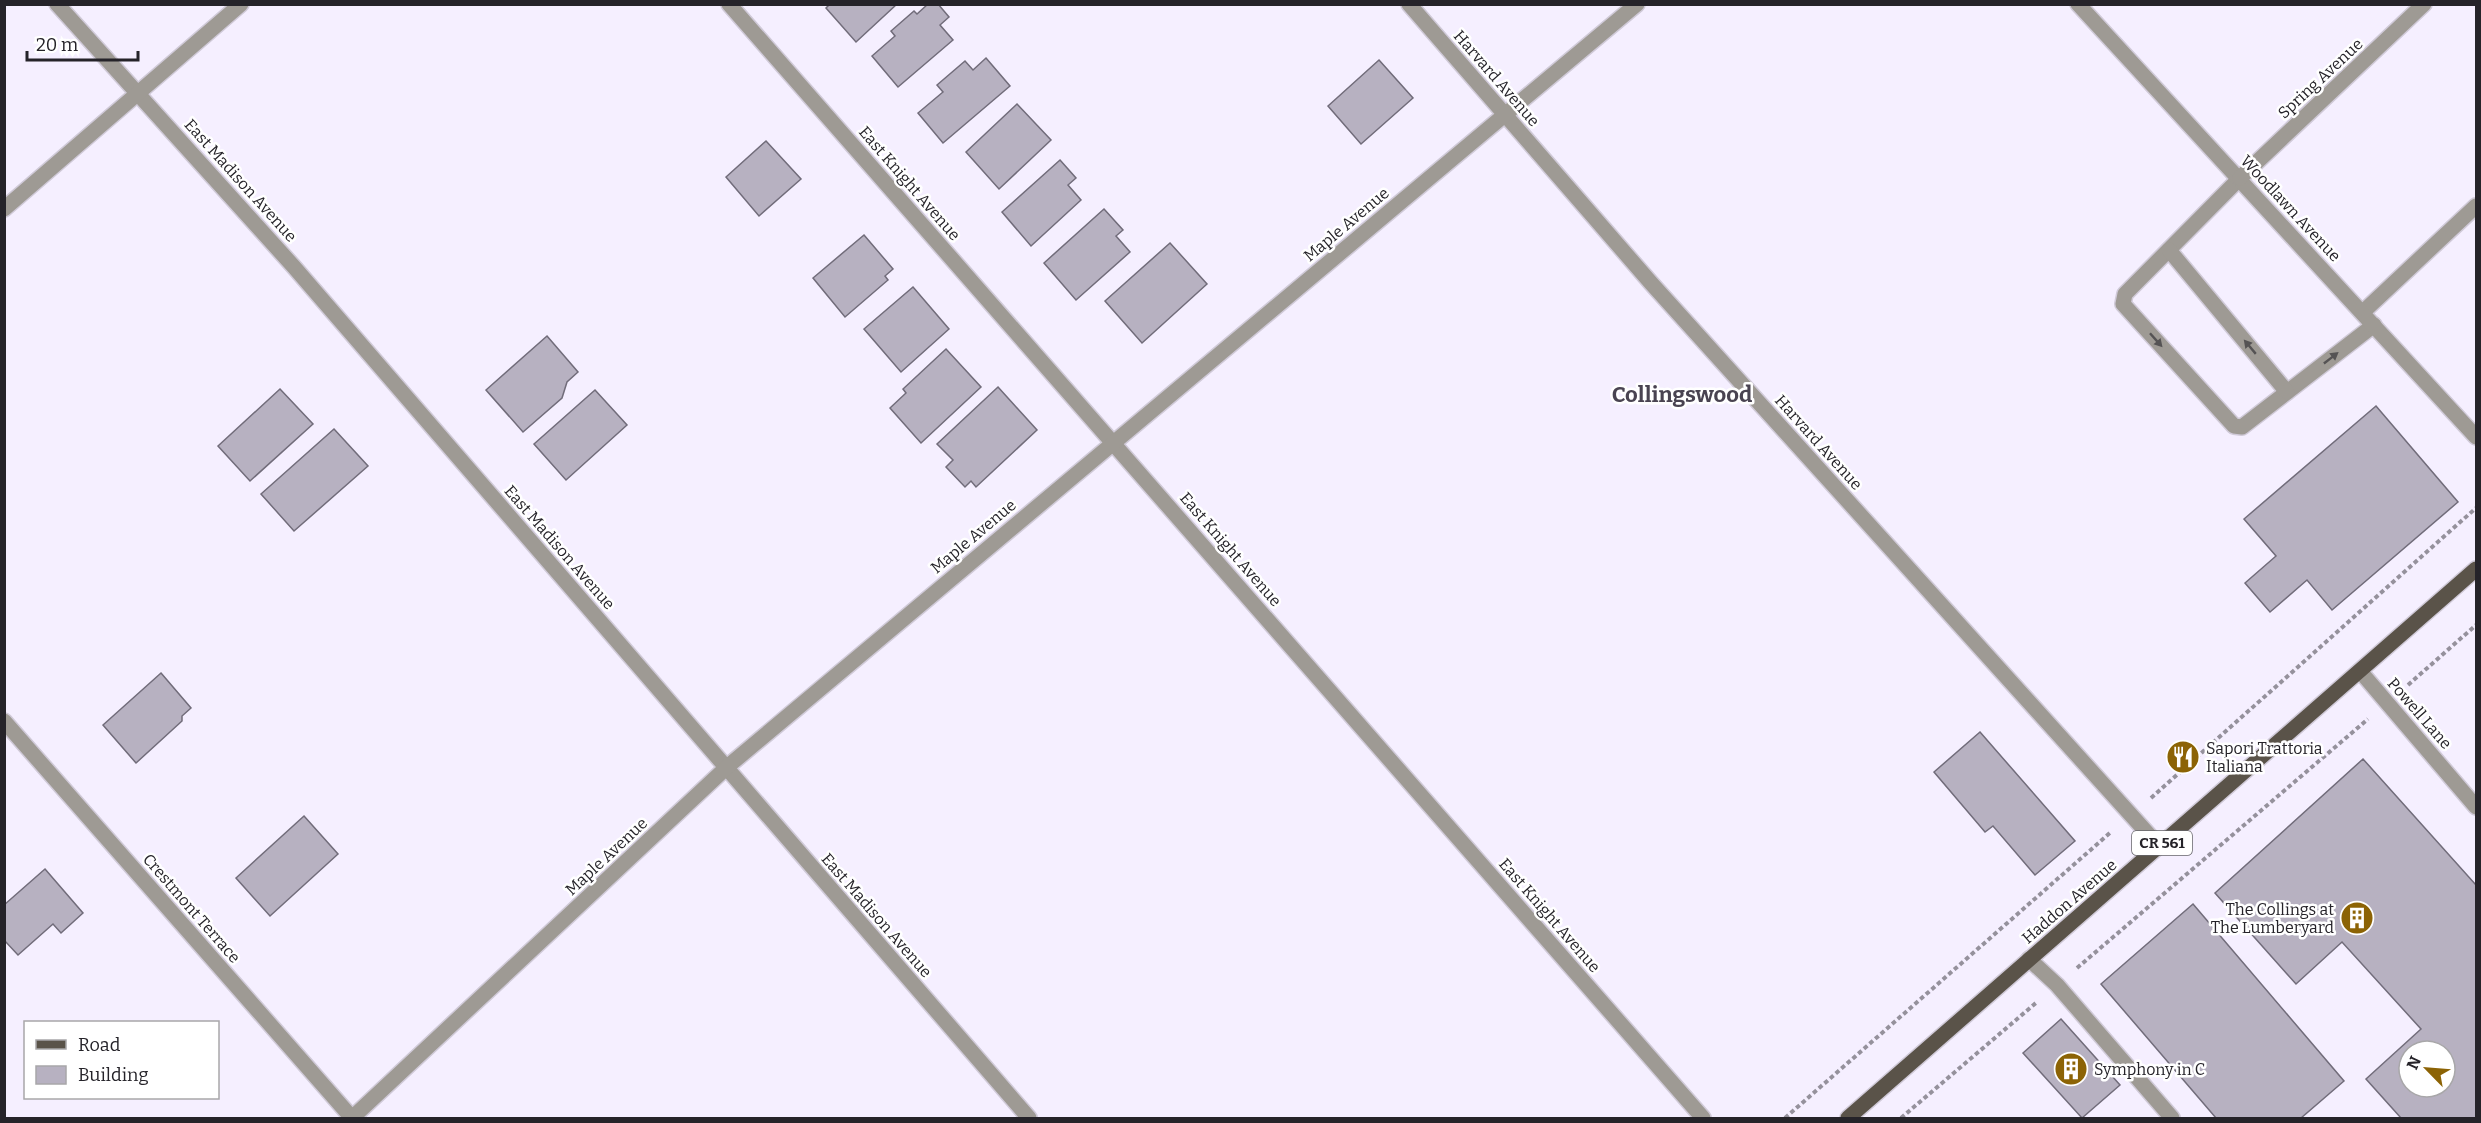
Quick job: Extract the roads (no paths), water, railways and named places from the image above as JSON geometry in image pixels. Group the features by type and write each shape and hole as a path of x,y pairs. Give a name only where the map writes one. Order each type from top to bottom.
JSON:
{"main road":[{"name":"Haddon Avenue","path":"1852,1117 2029,959 2476,569"}],"street":[{"name":"East Madison Avenue","path":"57,4 139,92 727,767 1029,1119"},
{"path":"4,209 241,4"},
{"name":"East Knight Avenue","path":"729,4 1703,1119"},
{"name":"Harvard Avenue","path":"1409,4 1651,283 2159,846"},
{"name":"Maple Avenue","path":"352,1119 727,767 1113,441 1637,4"},
{"name":"Woodlawn Avenue","path":"2078,4 2476,437"},
{"name":"Spring Avenue","path":"2287,392 2242,427 2234,426 2123,304 2125,294 2240,178 2424,4"},
{"path":"2362,312 2476,206"},
{"path":"2169,250 2287,392 2374,325"},
{"name":"Powell Lane","path":"2360,671 2476,807"},
{"name":"Crestmont Terrace","path":"4,722 352,1119"},
{"path":"2029,959 2057,985 2172,1119"}],"place":[{"name":"Sapori Trattoria Italiana","path":"2183,757"},
{"name":"The Collings at The Lumberyard","path":"2357,918"},
{"name":"Symphony in C","path":"2071,1069"}],"district":[{"name":"Collingswood","path":"1682,394"}]}
